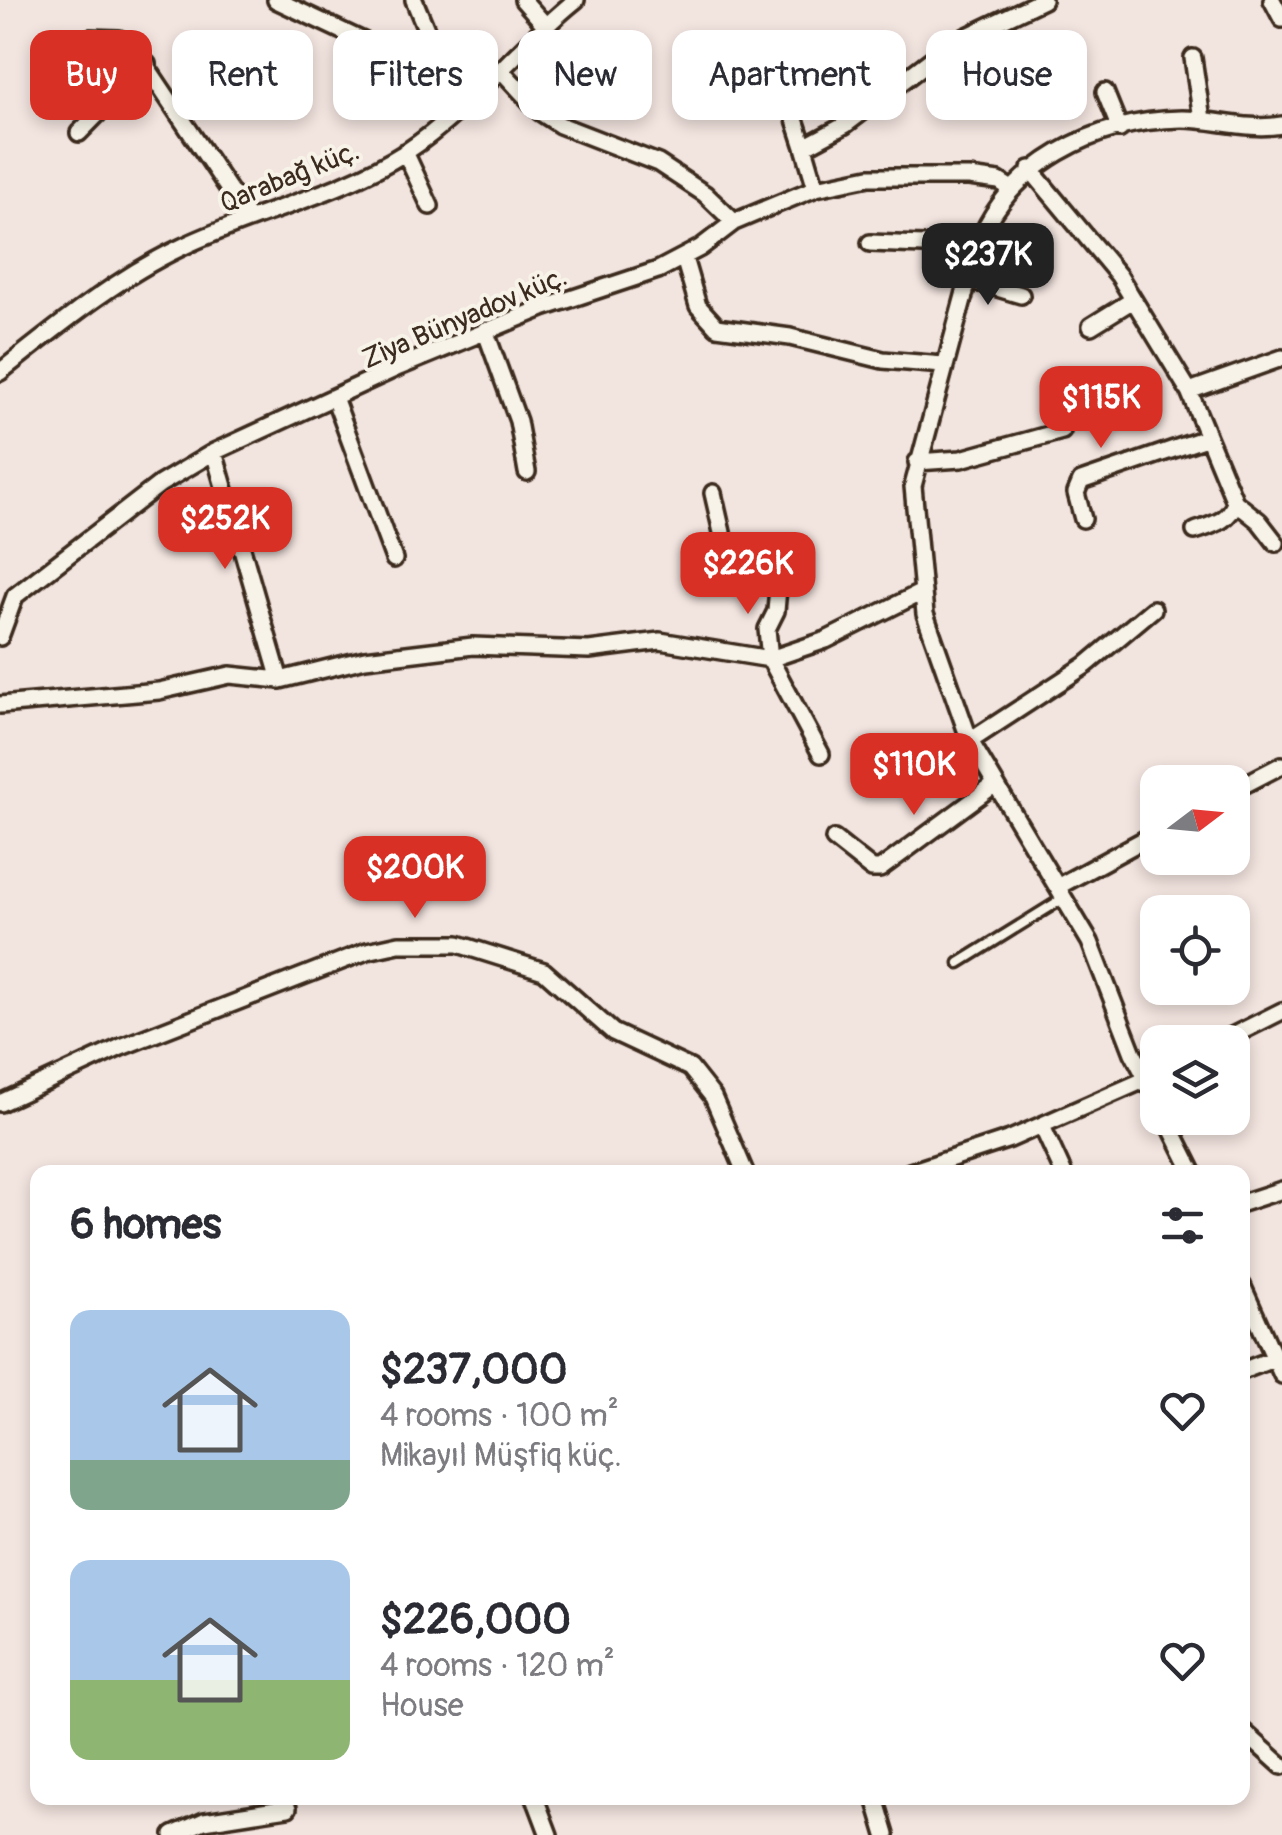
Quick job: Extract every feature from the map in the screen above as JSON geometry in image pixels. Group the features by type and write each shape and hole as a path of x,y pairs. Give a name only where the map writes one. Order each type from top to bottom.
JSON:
{"street":[{"path":"276,0 339,30"},
{"path":"414,0 426,30"},
{"path":"523,0 545,25"},
{"name":"Qarabağ küç.","path":"498,75 545,25 576,0"},
{"path":"804,147 845,125 954,43 1042,0"},
{"path":"1272,0 1282,19"},
{"path":"1193,58 1202,120"},
{"path":"502,71 540,112 560,125 658,163 706,194 734,222"},
{"path":"152,72 248,218"},
{"path":"1105,92 1120,129"},
{"path":"79,133 92,120"},
{"name":"Qarabağ küç.","path":"0,372 151,264 248,218 362,176 404,152 446,120"},
{"path":"795,120 816,188"},
{"path":"1140,1057 1122,1028 1104,971 970,741 937,655 920,592 912,503 917,462 977,246 1010,188 1030,169 1058,153 1120,129 1160,120 1202,120 1246,128 1282,125"},
{"path":"404,152 430,206"},
{"path":"1030,169 1107,258 1190,391 1235,502 1259,521 1276,543"},
{"name":"Ziya Bünyadov küç.","path":"0,637 4,604 160,484 214,452 485,330 684,258 734,222 816,188 858,178 969,176 999,181 1010,188"},
{"path":"870,243 977,246"},
{"path":"684,258 698,306 717,327 790,337 883,360 943,365"},
{"path":"968,278 1021,295"},
{"path":"1091,326 1133,300"},
{"path":"485,330 518,421 527,472"},
{"path":"1190,391 1282,358"},
{"path":"335,400 394,559"},
{"path":"917,462 961,460 1062,431"},
{"path":"1084,519 1076,492 1081,482 1206,438"},
{"path":"214,452 280,680"},
{"path":"712,493 730,555 759,550 771,558 778,588 776,611 767,629 770,659 821,754"},
{"path":"1195,531 1220,522 1232,512 1235,502"},
{"path":"0,705 159,691 230,675 280,680 365,658 473,646 590,650 660,641 770,659 826,640 920,592"},
{"path":"970,741 1086,665 1153,608"},
{"path":"1250,782 1282,764"},
{"path":"834,839 872,869 880,869 994,785"},
{"path":"1060,892 1140,843"},
{"path":"0,1103 122,1047 367,951 399,944 458,944 544,972 613,1032 690,1068 713,1098 743,1165"},
{"path":"1250,1027 1282,1011"},
{"path":"930,1165 1042,1126 1140,1081"},
{"path":"1042,1126 1060,1165"},
{"path":"1174,1135 1189,1165"},
{"path":"1250,1201 1282,1190"},
{"path":"1250,1301 1278,1357 1282,1375"},
{"path":"1250,1367 1278,1357"},
{"path":"1250,1737 1282,1766"},
{"path":"538,1805 549,1835"},
{"path":"878,1805 886,1835"},
{"path":"174,1835 288,1808"}],"lane":[{"path":"959,963 1060,892"}]}
